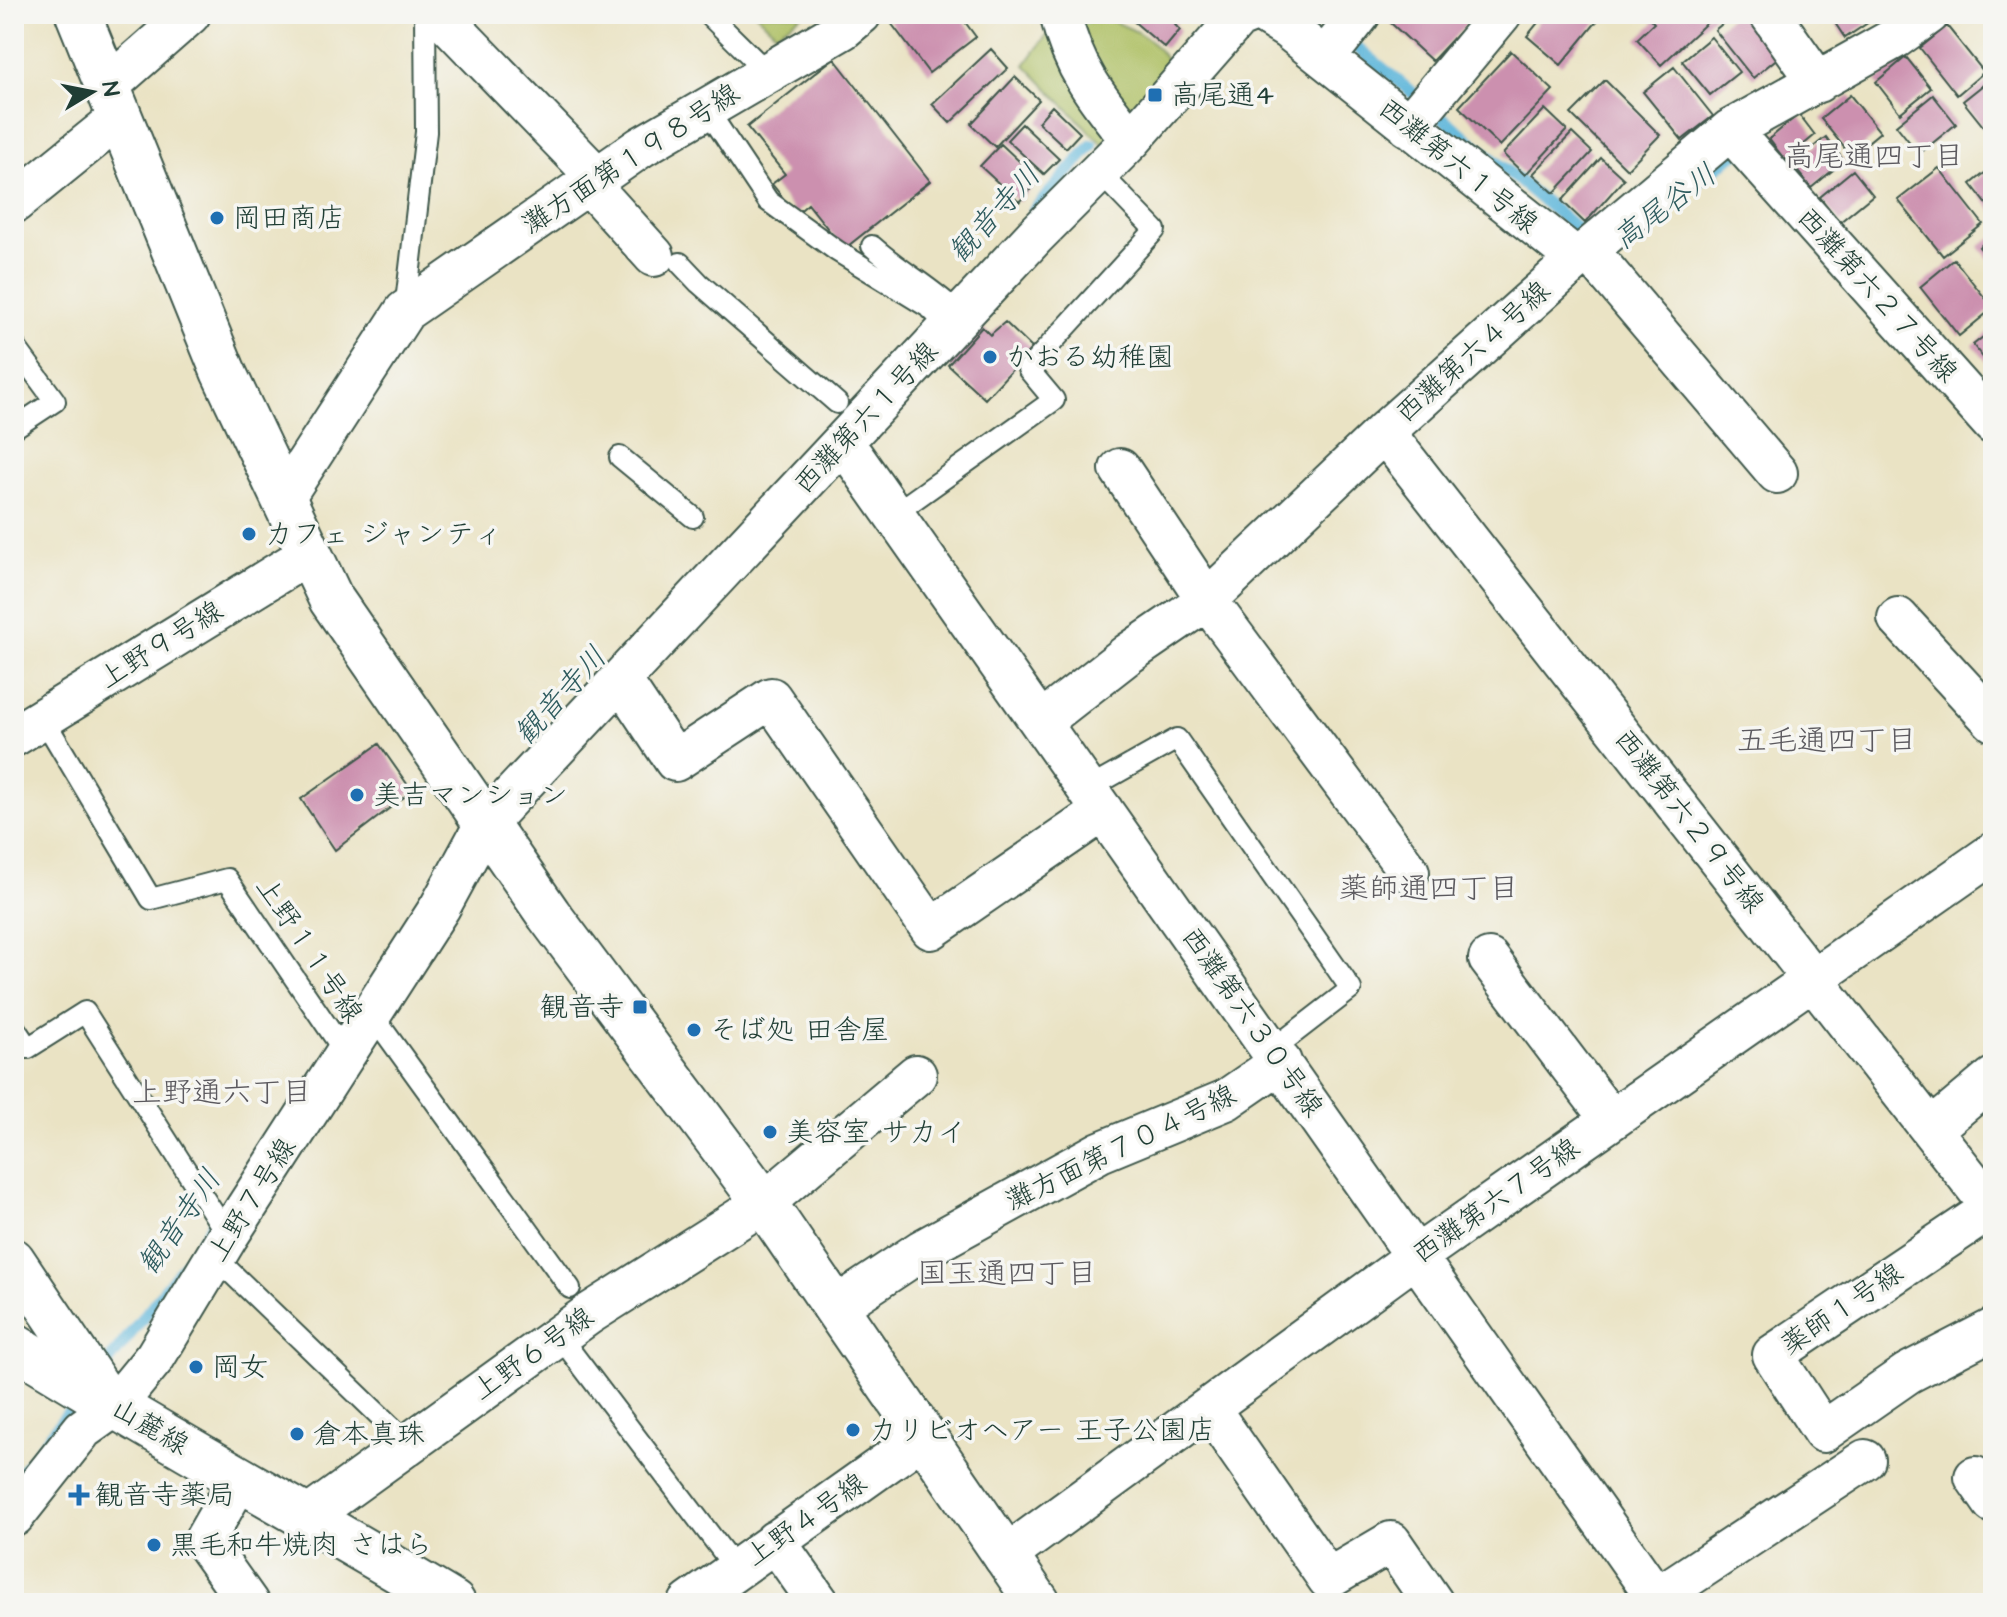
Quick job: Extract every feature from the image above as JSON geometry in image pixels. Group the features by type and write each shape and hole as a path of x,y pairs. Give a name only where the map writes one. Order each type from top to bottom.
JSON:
{"street":[{"path":"78,14 223,371 331,599 485,824 764,1203 1038,1603"},
{"path":"14,203 113,103 190,14"},
{"path":"439,14 667,259"},
{"name":"灘方面第１９８号線","path":"405,311 592,180 706,108 843,29 861,14"},
{"path":"1060,14 1069,52 1099,100 1131,140"},
{"name":"西灘第六１号線","path":"485,824 843,442 946,315 1099,172 1238,18 1248,14"},
{"name":"西灘第六１号線","path":"1264,14 1325,58 1408,126 1583,254 1777,473"},
{"path":"1325,58 1360,14"},
{"path":"1408,126 1501,14"},
{"path":"1770,14 1818,82"},
{"name":"西灘第六４号線","path":"1041,722 1128,654 1207,600 1384,432 1583,254 1730,130 1897,37 1929,14"},
{"name":"西灘第六２７号線","path":"1730,130 1993,424"},
{"path":"283,499 405,311"},
{"name":"西灘第六２９号線","path":"1384,432 1992,1209"},
{"name":"西灘第六３０号線","path":"843,442 1658,1600"},
{"path":"1120,469 1207,600 1409,872"},
{"name":"上野９号線","path":"29,727 309,554"},
{"path":"1898,618 1993,721"},
{"path":"621,680 675,761 771,698 931,929 1095,800"},
{"name":"上野７号線","path":"14,1516 83,1429 105,1395 155,1357 223,1242 440,907 485,824"},
{"name":"西灘第六７号線","path":"1004,1557 1418,1255 1993,853"},
{"path":"1489,959 1611,1120"},
{"name":"灘方面第７０４号線","path":"836,1307 950,1235 1100,1152 1226,1100 1276,1056"},
{"name":"上野６号線","path":"309,1516 407,1442 589,1314 764,1203 916,1075"},
{"path":"1931,1130 1993,1078"},
{"name":"薬師１号線","path":"1992,1209 1773,1355 1823,1432 1908,1373 1993,1329"},
{"path":"14,1259 105,1395"},
{"name":"山麓線","path":"14,1345 105,1395 453,1603"},
{"path":"1209,1408 1328,1579 1391,1542 1433,1603"},
{"name":"上野４号線","path":"689,1603 923,1437"},
{"path":"1658,1600 1865,1460"},
{"path":"240,1478 204,1541 248,1603"},
{"path":"775,1541 819,1603"}],"lane":[{"path":"405,311 426,132 425,14"},
{"path":"708,14 767,72"},
{"path":"706,108 768,201 837,251 946,315"},
{"path":"894,514 1054,400 1028,369 1155,230 1099,172"},
{"path":"872,246 946,315"},
{"path":"667,259 837,403"},
{"path":"14,345 55,401 14,428"},
{"path":"620,457 693,517"},
{"name":"上野１１号線","path":"29,727 151,899 227,879 345,1052"},
{"path":"1095,800 1177,739 1351,989 1276,1056"},
{"path":"14,1027 28,1048 85,1012 201,1195 223,1242 407,1442"},
{"path":"371,1013 570,1288"},
{"path":"560,1337 736,1569"}],"green space":[{"path":"756,14 804,14 776,33"},
{"path":"1109,20 1153,43 1171,68 1127,119 1072,23"},
{"path":"1051,29 1115,133 1103,145 1025,65"}],"building":[{"path":"895,14 959,14 976,37 929,73 888,19"},
{"path":"1125,14 1184,14 1175,25 1180,30 1165,48"},
{"path":"1381,14 1469,14 1473,17 1432,61"},
{"path":"1545,14 1603,14 1561,65 1527,36"},
{"path":"1646,14 1714,16 1661,65 1637,39 1654,23"},
{"path":"1734,14 1746,14 1780,56 1753,78 1715,30"},
{"path":"1829,14 1881,14 1845,38"},
{"path":"1947,26 1984,72 1957,95 1920,48"},
{"path":"1711,37 1739,72 1710,95 1682,61"},
{"path":"991,49 1008,68 950,123 932,104"},
{"path":"1511,51 1553,90 1500,146 1459,107"},
{"path":"1906,57 1931,88 1900,113 1876,82"},
{"path":"834,58 930,181 844,249 808,204 796,214 772,184 785,174 747,127"},
{"path":"1674,67 1713,116 1682,140 1643,92"},
{"path":"1015,77 1039,100 995,147 971,124"},
{"path":"1993,77 1993,134 1991,136 1963,101"},
{"path":"1605,80 1660,135 1627,169 1571,114"},
{"path":"1850,95 1880,132 1851,156 1821,119"},
{"path":"1933,95 1956,124 1919,154 1896,125"},
{"path":"1052,106 1080,133 1066,148 1038,122"},
{"path":"1545,109 1567,130 1525,175 1503,154"},
{"path":"1799,114 1815,135 1785,160 1769,139"},
{"path":"1022,124 1059,159 1044,174 1007,140"},
{"path":"1572,133 1592,152 1554,193 1533,174"},
{"path":"1826,137 1844,161 1811,188 1792,164"},
{"path":"1001,144 1039,180 1019,202 980,166"},
{"path":"1601,158 1624,179 1585,223 1562,201"},
{"path":"1939,168 1983,224 1943,256 1898,200"},
{"path":"1991,168 1993,170 1993,212 1971,184"},
{"path":"1853,170 1873,195 1840,222 1820,197"},
{"path":"1993,236 1993,264 1979,247"},
{"path":"1954,259 1993,308 1959,336 1920,287"},
{"name":"かおる幼稚園","path":"1005,322 1032,348 985,399 948,365 982,327 990,335"},
{"path":"1993,329 1993,370 1973,345"},
{"name":"美吉マンション","path":"379,744 412,791 335,850 301,799"}],"waterway":[{"name":"高尾谷川","path":"1358,48 1592,241"},
{"name":"観音寺川","path":"1033,211 1092,145"},
{"name":"高尾谷川","path":"1696,184 1741,149"},
{"name":"観音寺川","path":"99,1374 192,1255 215,1220"},
{"name":"観音寺川","path":"14,1482 82,1395"}],"place":[{"name":"高尾通4","path":"1155,95"},
{"name":"岡田商店","path":"217,218"},
{"name":"かおる幼稚園","path":"990,357"},
{"name":"カフェ ジャンティ","path":"249,534"},
{"name":"美吉マンション","path":"357,795"},
{"name":"観音寺","path":"640,1007"},
{"name":"そば処 田舎屋","path":"694,1030"},
{"name":"美容室 サカイ","path":"770,1132"},
{"name":"岡女","path":"196,1367"},
{"name":"カリビオヘアー 王子公園店","path":"853,1430"},
{"name":"倉本真珠","path":"297,1434"},
{"name":"観音寺薬局","path":"79,1495"},
{"name":"黒毛和牛焼肉 さはら","path":"154,1545"}],"district":[{"name":"高尾通四丁目","path":"1874,157"},
{"name":"五毛通四丁目","path":"1827,741"},
{"name":"薬師通四丁目","path":"1429,889"},
{"name":"上野通六丁目","path":"222,1093"},
{"name":"国玉通四丁目","path":"1007,1274"}]}
